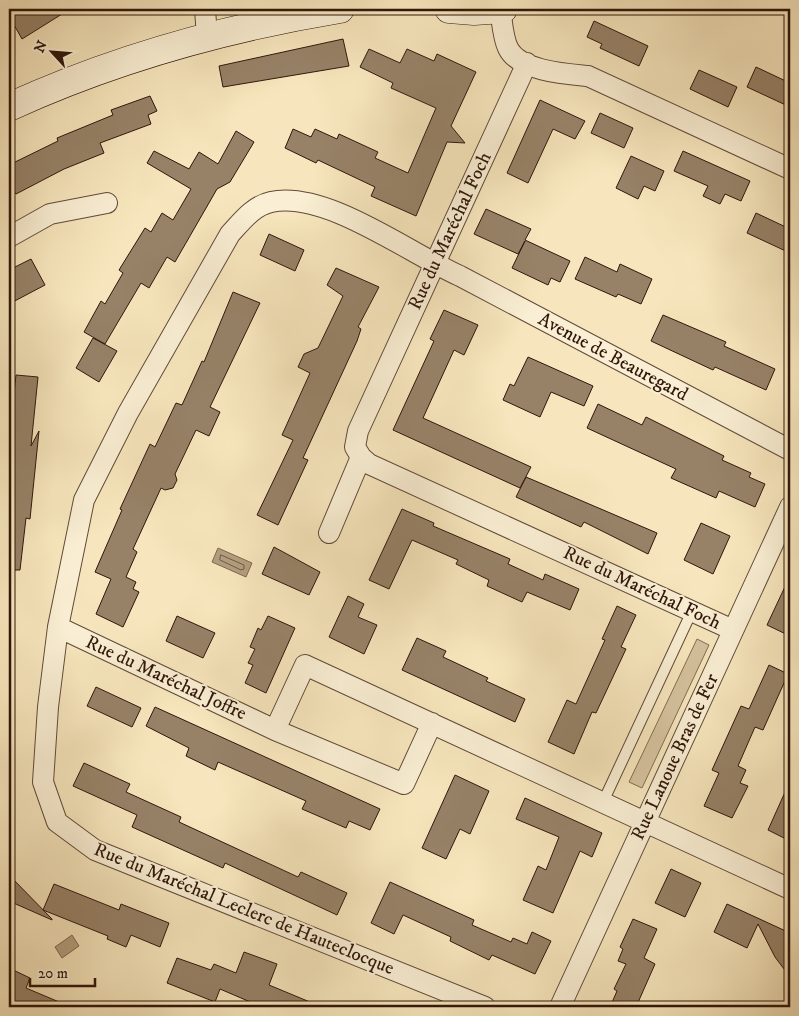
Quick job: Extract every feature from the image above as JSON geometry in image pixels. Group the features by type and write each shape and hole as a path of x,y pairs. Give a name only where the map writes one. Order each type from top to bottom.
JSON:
{"street":[{"path":"204,9 207,37"},
{"path":"9,107 96,70 207,37 340,9"},
{"path":"449,9 474,11 502,9 508,49 527,63 552,73 588,76 790,169"},
{"name":"Rue du Maréchal Foch","path":"527,63 358,431 354,447 369,464 733,630"},
{"name":"Rue du Maréchal Leclerc de Hauteclocque","path":"434,265 410,249 323,207 298,201 271,202 252,210 230,234 128,413 84,500 58,627 48,707 43,782 57,822 95,850 486,1007"},
{"path":"9,237 50,214 108,203"},
{"name":"Avenue de Beauregard","path":"434,265 460,276 790,450"},
{"path":"330,533 361,457"},
{"name":"Rue Lanoue Bras de Fer","path":"560,1007 790,507"},
{"name":"Rue du Maréchal Joffre","path":"58,627 275,730 404,784 432,723"},
{"path":"275,730 305,665 790,888"}],"lane":[{"path":"603,802 692,611"}],"shaded area":[{"path":"697,639 709,645 642,788 629,782"}],"water":[{"path":"218,548 252,563 246,577 212,562"},
{"path":"72,935 79,946 62,958 55,947"}],"building":[{"path":"9,9 70,9 22,39 9,16"},
{"path":"594,21 648,46 639,66 600,48 602,44 587,37"},
{"path":"343,39 349,66 223,87 219,66"},
{"path":"369,49 400,63 407,49 434,61 437,54 476,72 451,126 465,143 447,142 416,216 371,196 375,187 318,160 316,163 285,148 293,129 311,137 315,129 337,139 339,134 378,152 375,158 408,173 436,108 391,88 393,83 360,67"},
{"path":"756,67 790,83 790,107 747,87"},
{"path":"699,70 737,87 728,107 690,89"},
{"path":"150,96 157,111 148,115 151,124 100,143 104,153 64,169 16,194 9,186 9,165 58,141 57,138 113,115 111,110"},
{"path":"540,100 585,121 575,139 553,129 528,183 507,173"},
{"path":"600,113 633,128 624,148 591,133"},
{"path":"236,131 254,142 230,182 217,189 175,262 167,257 149,288 141,283 105,344 84,332 101,301 105,304 123,273 119,270 145,228 151,232 162,213 173,220 191,189 147,163 154,151 189,169 199,152 218,164"},
{"path":"683,151 750,181 741,201 725,194 720,204 703,196 708,186 674,171"},
{"path":"631,156 664,171 655,191 644,186 638,199 616,188"},
{"path":"486,209 531,229 525,240 570,261 560,282 551,278 548,285 512,268 525,241 518,254 474,234"},
{"path":"756,213 790,229 790,253 747,233"},
{"path":"269,234 304,250 295,271 260,255"},
{"path":"585,257 617,272 620,264 652,279 641,304 618,294 616,297 575,279"},
{"path":"31,259 45,285 9,304 9,270"},
{"path":"336,268 379,287 358,327 361,329 357,341 303,458 308,460 278,525 257,515 293,440 282,435 310,373 298,367 304,354 318,348 343,296 327,285"},
{"path":"233,292 260,303 210,407 220,412 209,436 196,430 175,474 177,480 173,488 165,490 161,488 133,549 137,552 126,577 136,582 133,589 139,592 123,627 96,614 111,579 95,572 122,510 120,509 150,444 155,447 176,403 182,405 202,361 204,362"},
{"path":"444,310 478,325 464,355 454,350 423,418 531,467 520,488 393,430 434,341 430,339"},
{"path":"663,315 726,342 724,346 775,369 766,390 715,367 713,370 651,341"},
{"path":"93,338 117,351 99,382 76,368"},
{"path":"528,357 593,386 584,406 551,392 540,417 503,400 510,384 514,386"},
{"path":"16,375 38,377 31,446 39,431 30,519 26,518 20,570 9,570 9,440"},
{"path":"598,404 642,425 646,417 724,456 722,460 751,473 749,477 765,484 755,507 719,491 716,498 671,478 676,469 587,428"},
{"path":"526,477 657,533 648,554 584,522 581,527 516,497"},
{"path":"402,509 434,523 433,526 510,559 508,564 543,580 545,574 579,589 570,610 527,592 522,602 487,586 489,580 456,564 458,560 412,540 389,589 369,580"},
{"path":"701,523 730,536 713,574 684,560"},
{"path":"274,547 320,572 309,595 262,574"},
{"path":"790,576 790,636 767,625"},
{"path":"348,596 364,604 358,617 377,625 364,654 329,637"},
{"path":"617,606 636,615 621,647 626,649 596,713 592,712 574,754 548,742 567,700 576,704 605,640 602,639"},
{"path":"177,616 215,633 203,658 166,641"},
{"path":"268,616 295,628 266,693 245,683 253,665 248,663 255,649 250,647 258,628 261,630"},
{"path":"417,638 446,651 443,657 488,678 486,681 525,699 515,722 402,670"},
{"path":"769,665 788,674 763,730 755,727 738,766 746,770 740,783 748,786 732,818 704,806 719,773 712,770 741,706 749,709"},
{"path":"96,687 141,708 132,727 87,706"},
{"path":"155,707 380,809 370,830 349,821 346,828 302,809 306,801 218,762 215,770 186,756 189,748 146,726"},
{"path":"84,763 130,784 126,792 181,817 179,822 298,877 301,872 347,893 337,915 225,863 223,868 132,827 137,815 73,786"},
{"path":"455,775 489,791 470,834 460,829 446,859 422,848"},
{"path":"790,781 790,841 768,830"},
{"path":"525,798 602,833 592,857 580,851 553,913 523,900 538,866 546,870 559,837 516,819"},
{"path":"671,869 701,883 685,917 655,903"},
{"path":"9,875 52,919 52,920 9,901"},
{"path":"390,882 474,920 472,925 511,942 513,938 527,944 532,932 551,941 535,974 492,955 489,960 450,941 451,937 403,915 394,934 371,923"},
{"path":"54,884 119,910 121,904 169,923 160,947 131,935 126,947 107,939 108,936 43,910"},
{"path":"727,904 790,933 790,977 775,957 758,924 747,948 714,932"},
{"path":"633,919 657,929 644,958 655,964 636,1007 610,1007 617,991 614,989 626,964 618,961 623,949 620,947"},
{"path":"244,952 277,964 269,985 322,1007 262,1007 220,989 215,1002 167,983 177,958 211,970 214,964 236,973"},
{"path":"9,968 30,978 26,988 71,1007 9,1007"}]}
